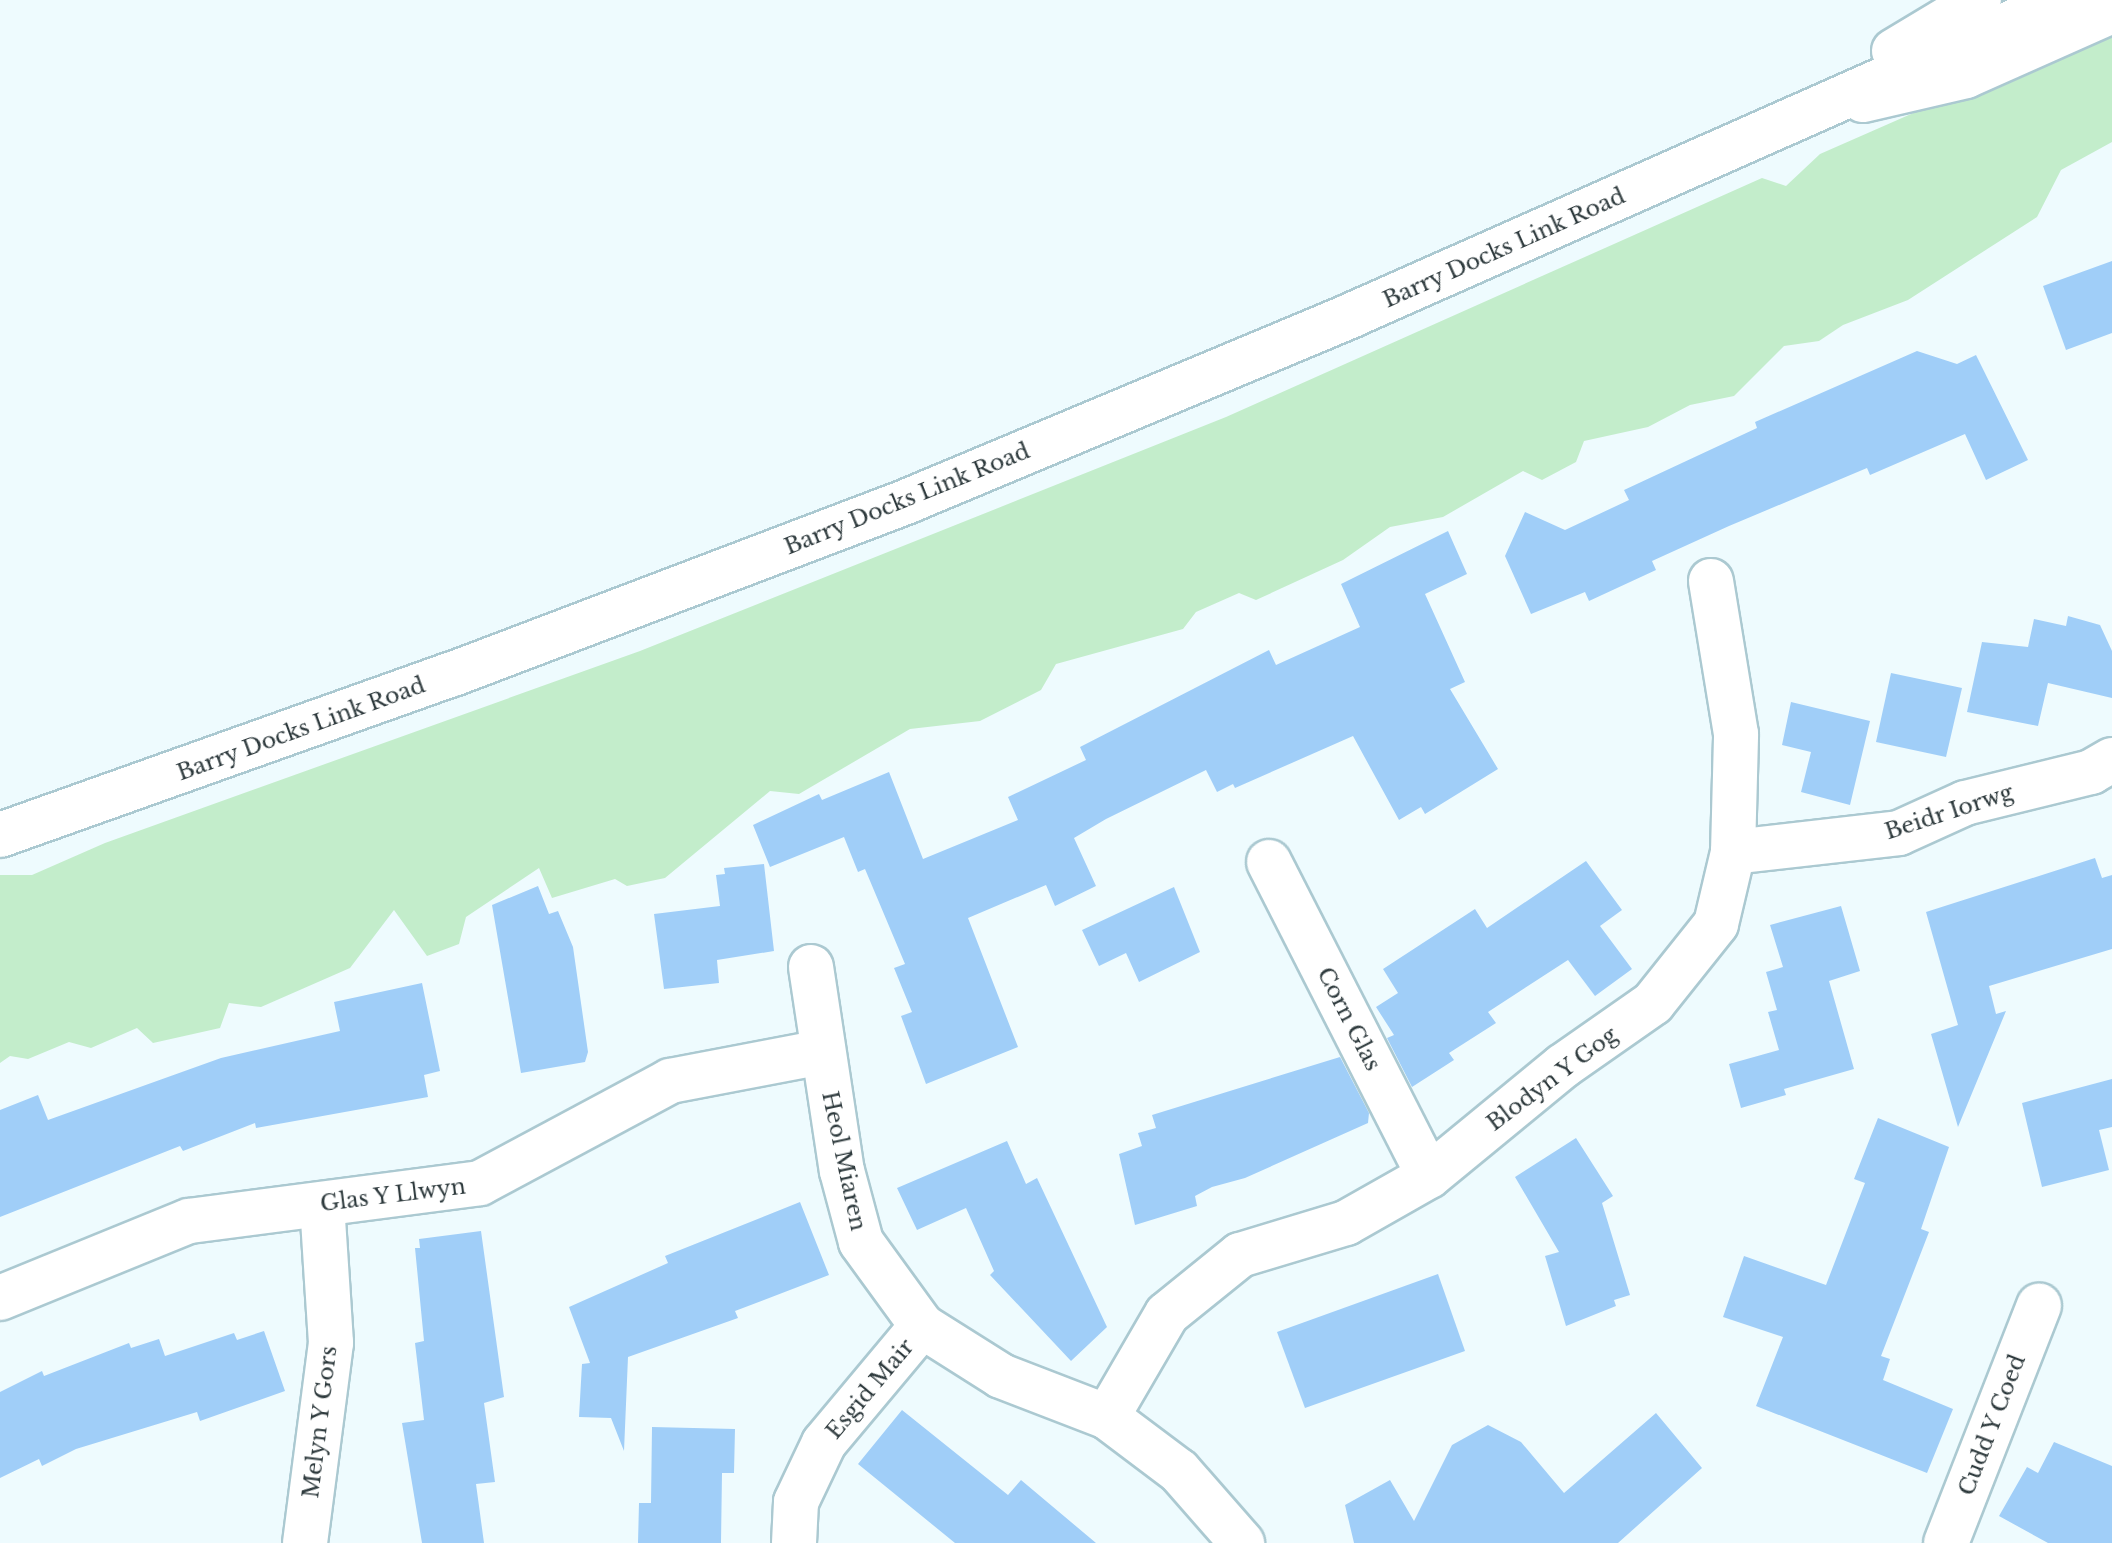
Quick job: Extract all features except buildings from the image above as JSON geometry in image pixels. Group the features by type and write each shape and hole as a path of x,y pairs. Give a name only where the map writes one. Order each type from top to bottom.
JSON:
{"street":[{"name":"Barry Docks Link Road","path":"1795,116 1979,0"},
{"name":"Barry Docks Link Road","path":"0,835 453,674 908,501 1352,315 1795,116 2063,0"},
{"path":"1795,116 1966,76 2112,11"},
{"name":"Blodyn Y Gog","path":"1107,1417 1167,1314 1240,1255 1346,1223 1429,1176 1563,1066 1653,1003 1716,924 1733,852 1736,734 1711,581"},
{"name":"Beidr Iorwg","path":"1733,852 1899,833 1965,803 2091,772 2112,760"},
{"name":"Corn Glas","path":"1269,862 1429,1176"},
{"name":"Heol Miaren","path":"811,967 822,1052 861,1242 922,1326 1001,1376 1107,1417 1179,1471 1242,1543"},
{"name":"Glas Y Llwyn","path":"0,1298 189,1221 480,1183 670,1081 822,1052"},
{"name":"Melyn Y Gors","path":"305,1543 331,1343 322,1204"},
{"name":"Cudd Y Coed","path":"1946,1543 2039,1306"},
{"name":"Esgid Mair","path":"794,1543 796,1502 824,1443 922,1326"}],"green space":[{"path":"2112,17 2112,142 2061,170 2037,217 1908,300 1843,325 1819,341 1784,346 1734,396 1690,405 1648,427 1584,441 1576,462 1542,480 1523,471 1443,517 1390,527 1343,560 1256,600 1239,593 1196,612 1183,629 1056,664 1041,690 980,721 910,729 799,794 770,791 665,878 627,886 615,879 552,898 539,868 466,917 459,944 427,956 394,910 350,968 261,1007 229,1003 220,1028 153,1043 137,1028 91,1048 69,1042 28,1059 10,1056 0,1063 0,875 32,875 105,843 640,651 1226,417 1762,178 1786,186 1820,154 2057,50"}]}
